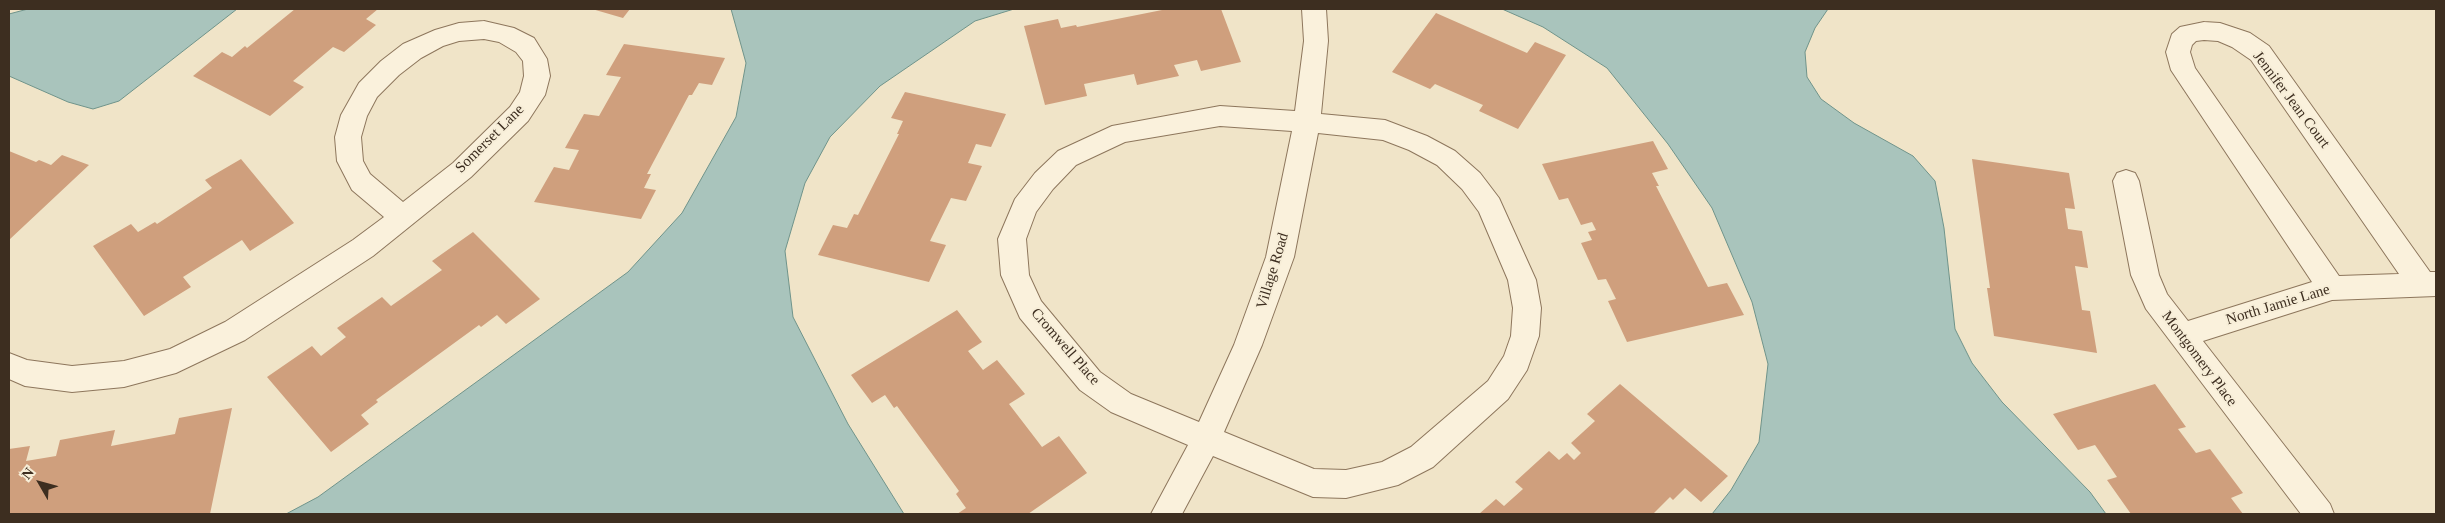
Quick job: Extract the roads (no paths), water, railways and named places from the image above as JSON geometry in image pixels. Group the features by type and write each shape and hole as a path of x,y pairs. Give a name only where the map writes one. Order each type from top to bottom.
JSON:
{"street":[{"name":"Village Road","path":"1166,514 1206,440 1248,346 1280,257 1307,122 1316,41 1314,9"},
{"name":"Somerset Lane","path":"9,366 25,373 72,379 124,374 176,360 235,331 363,248 403,218 462,170 519,114 532,95 537,76 535,59 526,45 506,34 484,30 459,32 434,39 412,51 390,68 368,90 354,115 348,137 350,161 361,182 403,218"},
{"name":"Jennifer Jean Court","path":"2332,288 2183,70 2178,52 2181,41 2189,33 2204,31 2220,32 2241,40 2260,53 2429,284"},
{"name":"Cromwell Place","path":"1220,116 1385,130 1418,143 1446,158 1471,181 1490,206 1522,280 1527,308 1522,344 1517,361 1498,390 1422,457 1387,475 1346,484 1312,483 1206,440 1121,402 1090,380 1030,309 1015,275 1012,239 1024,207 1044,181 1067,158 1121,133 1220,116"},
{"name":"Montgomery Place","path":"2126,181 2145,275 2156,301 2319,514"},
{"name":"North Jamie Lane","path":"2182,336 2242,315 2332,288 2429,284"}],"water":[{"path":"28,9 237,9 119,101 93,109 68,102 9,76 9,14"},
{"path":"731,9 1014,9 975,21 880,86 830,137 805,183 785,251 793,317 848,424 904,514 286,514 318,497 628,272 682,213 736,117 746,63"},
{"path":"1502,9 1828,9 1815,28 1805,52 1807,77 1821,99 1854,123 1913,156 1935,181 1944,228 1955,329 1972,363 2002,402 2090,492 2106,514 1712,514 1731,490 1759,442 1768,364 1752,302 1712,208 1668,144 1607,68 1543,27"}]}
